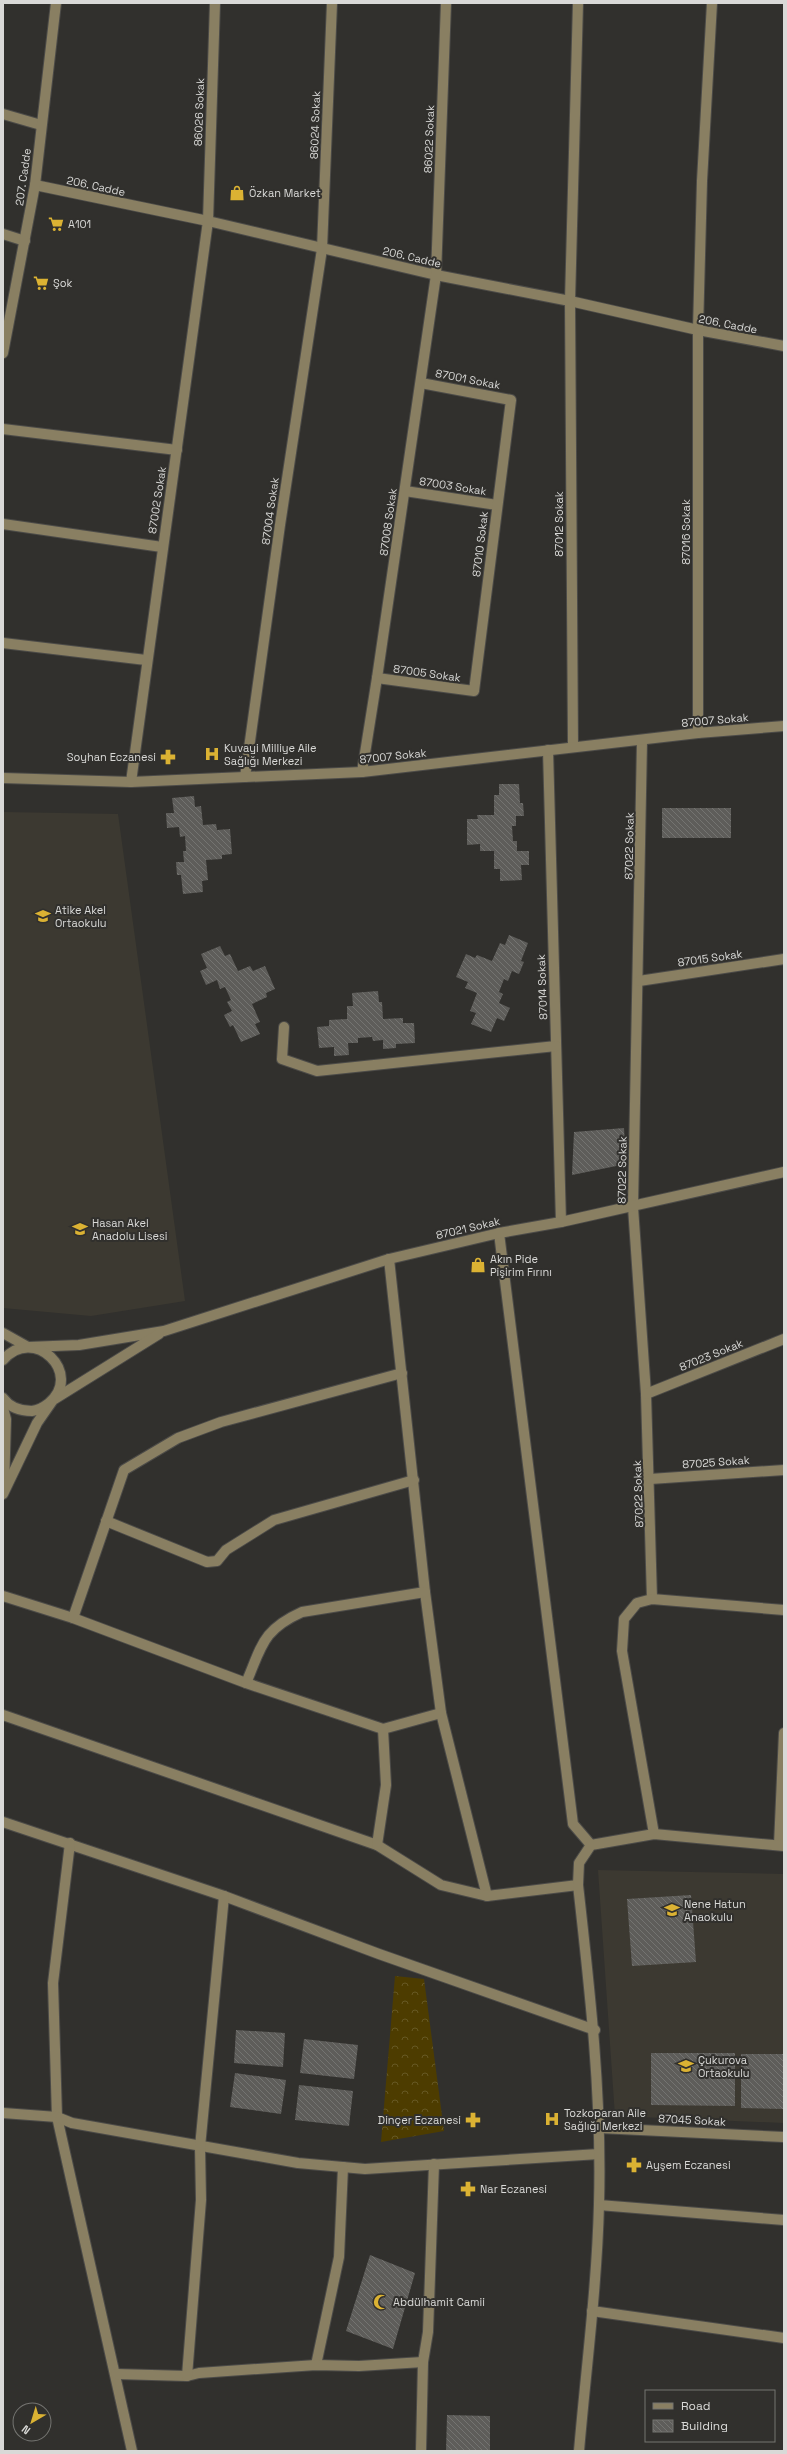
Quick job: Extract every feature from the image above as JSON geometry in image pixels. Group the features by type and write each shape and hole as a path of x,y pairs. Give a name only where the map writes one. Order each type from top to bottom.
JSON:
{"street":[{"name":"207. Cadde","path":"3,353 36,185 56,3"},
{"name":"86026 Sokak","path":"208,221 215,3"},
{"name":"86024 Sokak","path":"322,249 332,3"},
{"name":"86022 Sokak","path":"436,275 446,3"},
{"name":"87012 Sokak","path":"573,747 570,301 578,3"},
{"name":"87016 Sokak","path":"698,733 698,330 702,181 712,3"},
{"path":"3,114 42,125"},
{"name":"206. Cadde","path":"36,185 208,221 436,275 570,301 698,330 784,346"},
{"name":"87002 Sokak","path":"131,782 146,660 177,450 208,221"},
{"path":"3,234 25,241"},
{"name":"87004 Sokak","path":"245,777 280,526 322,249"},
{"name":"87008 Sokak","path":"362,772 378,678 436,275"},
{"name":"87001 Sokak","path":"420,382 511,400"},
{"name":"87010 Sokak","path":"474,691 511,400"},
{"path":"3,429 177,450"},
{"name":"87003 Sokak","path":"405,491 497,505"},
{"path":"3,524 162,547"},
{"path":"3,643 146,660"},
{"name":"87005 Sokak","path":"378,678 474,691"},
{"name":"87007 Sokak","path":"3,778 131,782 362,772 573,747 642,741 698,733 784,726"},
{"name":"87022 Sokak","path":"642,741 639,981 633,1206 646,1394 650,1479 652,1599"},
{"name":"87014 Sokak","path":"548,750 561,1222"},
{"name":"87015 Sokak","path":"639,981 784,959"},
{"path":"284,1027 282,1059 318,1071 556,1046"},
{"name":"87021 Sokak","path":"164,1331 389,1259 499,1233 561,1222 784,1172"},
{"path":"499,1233 573,1824 591,1845"},
{"path":"389,1259 425,1592 441,1713 487,1896"},
{"path":"3,1360 17,1349 28,1347 79,1345 164,1331"},
{"path":"3,1398 14,1408 25,1411 40,1409 164,1331"},
{"path":"3,1333 28,1347 48,1353 57,1366 61,1380 59,1391 37,1423 3,1493"},
{"name":"87023 Sokak","path":"646,1394 784,1339"},
{"path":"73,1618 124,1470 178,1438 221,1422 402,1373"},
{"path":"3,1408 6,1419 3,1493"},
{"name":"87025 Sokak","path":"650,1479 784,1470"},
{"path":"106,1521 207,1562 216,1561 226,1550 274,1520 414,1480"},
{"path":"246,1684 266,1636 283,1621 302,1612 425,1592"},
{"path":"3,1596 73,1618 246,1684 383,1729 441,1713"},
{"path":"654,1834 622,1651 624,1619 637,1603 652,1599 784,1610"},
{"path":"3,1715 377,1845 441,1885 487,1896 578,1885"},
{"path":"377,1845 386,1785 383,1729"},
{"path":"579,2451 592,2311 599,2205 600,2154 595,2030 578,1885 579,1863 591,1845 654,1834 782,1845 784,1734"},
{"path":"3,1822 70,1843 224,1896 379,1954 595,2030"},
{"path":"70,1843 53,1983 57,2117 116,2374 132,2451"},
{"path":"187,2376 201,2200 200,2147 224,1896"},
{"path":"3,2113 57,2117 72,2123 200,2147 298,2163 365,2169 600,2154"},
{"name":"87045 Sokak","path":"599,2128 784,2137"},
{"path":"421,2451 423,2362 428,2332 434,2164"},
{"path":"316,2365 339,2257 343,2167"},
{"path":"599,2205 784,2220"},
{"path":"592,2311 784,2338"},
{"path":"116,2374 187,2376 199,2373 316,2365 359,2366 423,2362"}],"shaded area":[{"path":"3,812 118,814 185,1301 91,1316 3,1308"},
{"path":"598,1870 784,1874 784,2123 615,2116"}],"green space":[{"path":"395,1976 424,1979 444,2131 381,2142"}],"building":[{"path":"499,784 519,784 520,803 523,803 524,816 516,816 516,826 512,826 513,841 517,841 517,851 529,851 529,865 521,865 522,880 500,881 500,869 494,869 494,851 480,851 480,844 467,845 467,819 478,819 477,815 494,815 494,795 499,795"},
{"path":"194,796 195,807 201,806 203,825 216,824 217,830 230,829 232,854 222,855 222,859 206,860 208,880 202,881 203,892 183,894 181,875 177,875 176,862 184,862 183,851 186,851 185,836 180,837 179,827 167,828 166,813 174,813 172,798"},
{"path":"662,808 731,808 731,838 662,838"},
{"path":"509,935 528,943 521,961 524,962 519,974 512,971 508,981 504,979 499,992 503,994 499,1003 510,1008 504,1021 497,1018 491,1032 471,1024 476,1013 470,1011 477,993 465,988 468,982 456,977 466,954 475,958 477,955 492,961 500,943 505,945"},
{"path":"220,946 225,956 230,954 238,971 250,966 253,971 265,966 275,989 266,993 267,997 252,1004 260,1022 255,1024 260,1034 241,1042 233,1025 230,1027 224,1015 232,1011 227,1002 231,1000 225,987 220,989 217,980 206,985 200,971 207,968 201,954"},
{"path":"378,991 379,1002 382,1002 383,1019 403,1018 403,1023 414,1023 415,1043 396,1044 396,1048 383,1049 383,1040 373,1041 372,1037 358,1038 358,1043 348,1043 349,1055 334,1056 334,1047 319,1048 317,1027 329,1026 329,1020 347,1019 347,1006 353,1006 352,993"},
{"path":"624,1128 626,1164 572,1175 574,1132"},
{"path":"691,1895 696,1962 632,1966 627,1899"},
{"path":"236,2030 285,2033 283,2067 234,2063"},
{"path":"304,2039 358,2045 354,2079 300,2073"},
{"path":"651,2053 735,2053 735,2106 651,2105"},
{"path":"741,2054 784,2054 784,2109 741,2108"},
{"path":"235,2073 286,2080 281,2114 230,2107"},
{"path":"299,2085 353,2091 349,2126 295,2120"},
{"name":"Abdülhamit Camii","path":"370,2255 415,2273 393,2349 346,2331"},
{"path":"447,2415 490,2416 490,2451 446,2451"}],"place":[{"name":"Özkan Market","path":"237,193"},
{"name":"A101","path":"56,224"},
{"name":"Şok","path":"41,283"},
{"name":"Kuvayi Milliye Aile Sağlığı Merkezi","path":"212,754"},
{"name":"Soyhan Eczanesi","path":"168,757"},
{"name":"Atike Akel Ortaokulu","path":"43,916"},
{"name":"Hasan Akel Anadolu Lisesi","path":"80,1229"},
{"name":"Akın Pide Pişirim Fırını","path":"478,1265"},
{"name":"Nene Hatun Anaokulu","path":"672,1910"},
{"name":"Çukurova Ortaokulu","path":"686,2066"},
{"name":"Tozkoparan Aile Sağlığı Merkezi","path":"552,2119"},
{"name":"Dinçer Eczanesi","path":"473,2120"},
{"name":"Ayşem Eczanesi","path":"634,2165"},
{"name":"Nar Eczanesi","path":"468,2189"},
{"name":"Abdülhamit Camii","path":"381,2302"}]}
